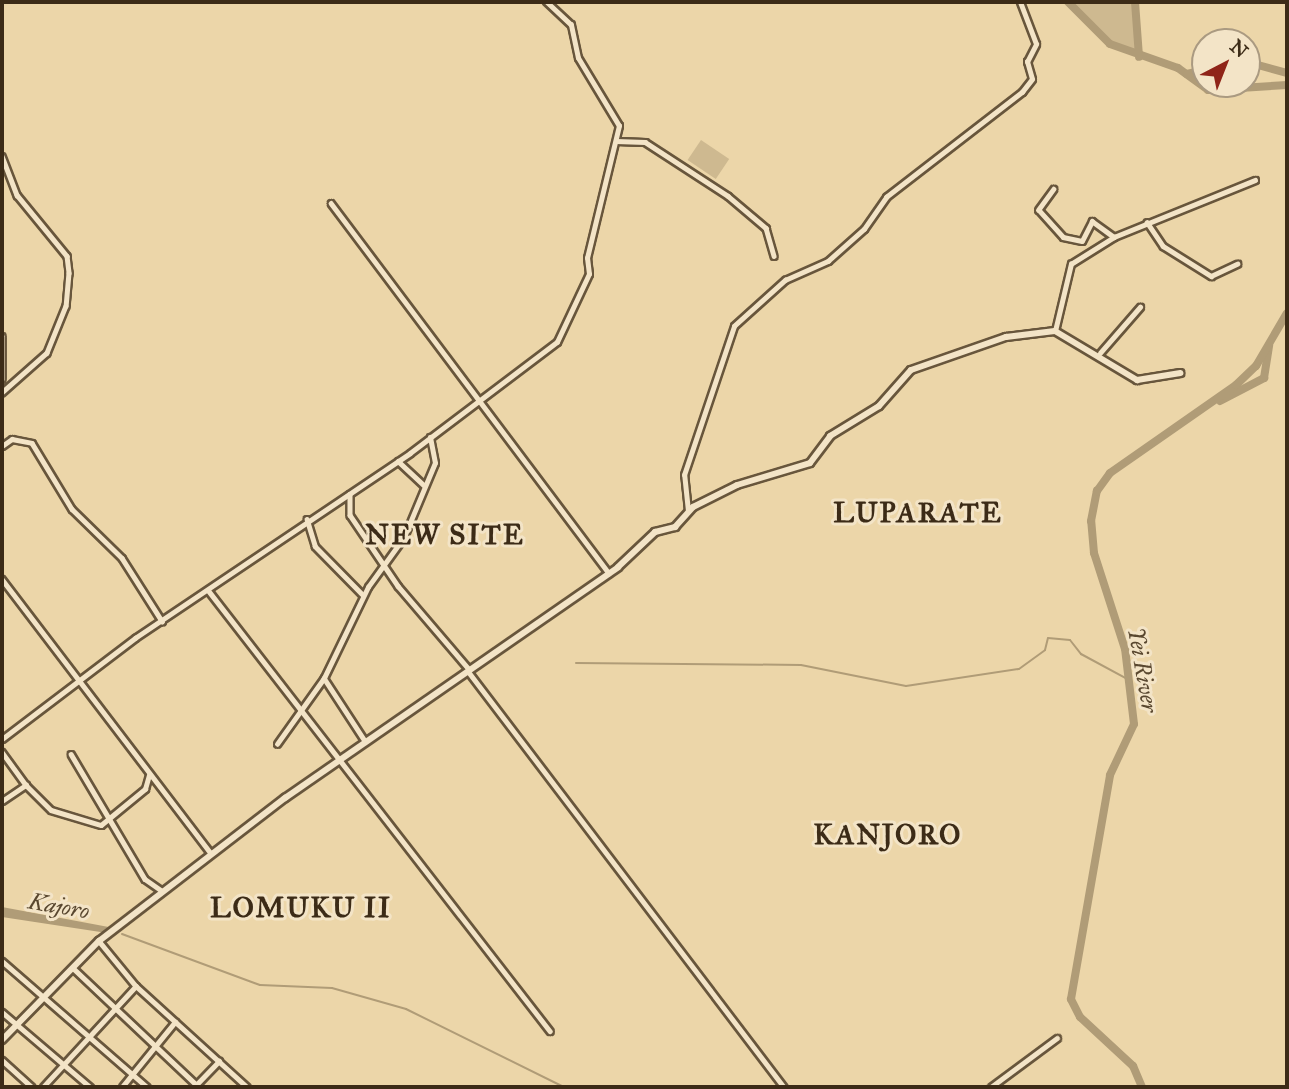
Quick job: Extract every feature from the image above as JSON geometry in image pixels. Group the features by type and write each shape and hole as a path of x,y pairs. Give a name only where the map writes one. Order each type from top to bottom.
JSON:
{"street":[{"path":"2,739 78,681 307,519 398,461 557,342 577,312 620,126 578,58 571,25 546,2"},
{"path":"688,512 684,475 734,326 785,280 828,261 864,229 886,197 1022,92 1032,79 1027,62 1036,44 1020,2"},
{"path":"616,141 645,142 728,197 766,228 774,256"},
{"path":"2,156 18,195 67,256 69,273 66,306 47,353 2,393"},
{"path":"1055,331 1071,264 1114,237 1255,180"},
{"path":"1054,189 1039,210 1063,237 1082,241 1092,220 1114,237"},
{"path":"331,203 609,573"},
{"path":"1147,222 1163,246 1211,276 1237,264"},
{"path":"1100,353 1140,307"},
{"path":"2,1040 43,995 99,941 211,853 340,758 609,573 688,512 737,485 810,463 830,436 879,406 911,370 1006,337 1055,331 1100,353 1137,380 1180,373"},
{"path":"2,336 2,379"},
{"path":"277,744 324,678 363,595 386,565 435,463 430,437"},
{"path":"2,446 12,439 32,443 72,509 121,558 162,621"},
{"path":"398,461 424,485"},
{"path":"350,493 350,515 386,565 468,669 784,1087"},
{"path":"307,519 315,546 363,595"},
{"path":"2,579 211,853"},
{"path":"208,590 550,1031"},
{"path":"324,678 365,741"},
{"path":"2,752 26,785 54,812 96,825 112,818 145,789 149,774"},
{"path":"71,754 112,818 145,879 162,891"},
{"path":"2,801 26,785"},
{"path":"99,941 136,986 247,1087"},
{"path":"2,961 146,1087"},
{"path":"72,967 112,1010 197,1087 219,1061"},
{"path":"43,1087 86,1035 136,986"},
{"path":"2,1012 90,1087"},
{"path":"122,1087 175,1023"},
{"path":"991,1087 1057,1038"},
{"path":"2,1060 32,1087"}],"shaded area":[{"path":"1068,2 1135,2 1139,57 1110,44"},
{"path":"701,140 729,159 716,179 688,160"},
{"path":"2,907 114,928 107,933 2,917"}],"waterway":[{"name":"Yei River","path":"1068,2 1110,44 1178,68 1208,90 1287,85"},
{"path":"1135,2 1139,57"},
{"path":"1261,66 1287,73"},
{"path":"1187,74 1191,73"},
{"name":"Yei River","path":"1142,1087 1133,1066 1080,1017 1071,999 1110,775 1134,724 1125,649 1094,553 1091,521 1097,491 1110,473 1236,385 1256,366 1287,313"},
{"path":"1220,401 1264,378 1269,345"},
{"path":"576,663 801,665 906,686 1019,669 1045,650 1048,638 1070,640 1081,654 1129,680"},
{"path":"122,934 260,985 332,988 406,1009 564,1087"}],"district":[{"name":"LUPARATE","path":"918,513"},
{"name":"NEW SITE","path":"445,535"},
{"name":"KANJORO","path":"888,835"},
{"name":"LOMUKU II","path":"301,908"}],"water label":[{"name":"Kajoro","path":"59,906"}]}
